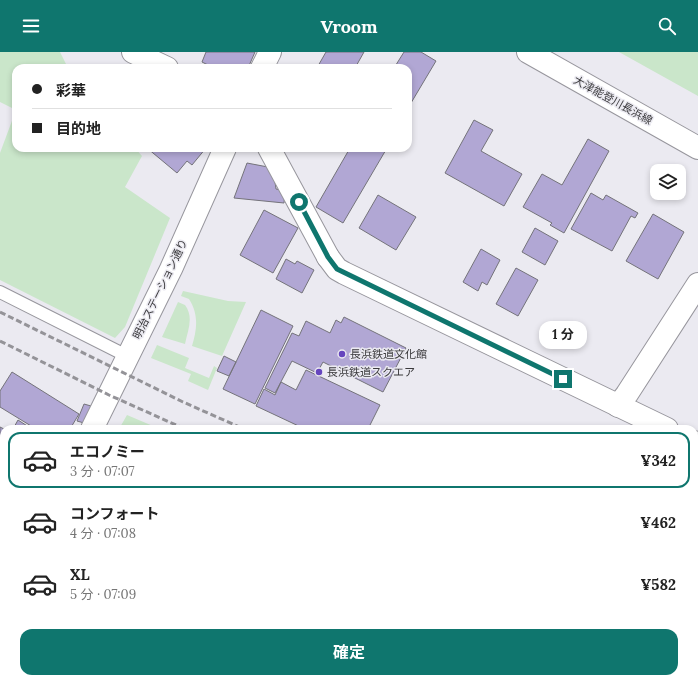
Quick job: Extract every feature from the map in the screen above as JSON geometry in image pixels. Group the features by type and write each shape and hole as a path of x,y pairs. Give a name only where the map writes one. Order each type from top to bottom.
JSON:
{"street":[{"path":"133,52 158,64"},
{"path":"264,64 270,52"},
{"name":"大津能登川長浜線","path":"528,52 698,148"},
{"name":"明治ステーション通り","path":"94,425 171,269 223,152"},
{"path":"271,152 328,257 337,269 658,425"},
{"path":"618,406 698,284"}],"lane":[{"path":"0,292 127,356"}],"green space":[{"path":"0,52 60,52 66,64 12,64 12,108 0,102"},
{"path":"619,52 698,52 698,96"},
{"path":"12,121 12,152 138,152 142,156 125,187 170,218 125,327 115,338 0,280 0,153"},
{"path":"183,291 228,301 246,302 222,356 192,346 196,328 196,316 189,299 181,296"},
{"path":"178,302 185,305 190,319 185,344 162,337"},
{"path":"157,345 189,358 185,368 209,378 214,366 217,368 208,390 188,381 191,374 151,358"},
{"path":"127,415 151,425 121,425"}],"building":[{"path":"206,52 255,52 250,64 206,64 202,62"},
{"path":"326,52 364,52 357,64 319,64"},
{"path":"404,52 421,52 436,61 412,101 412,64 396,64"},
{"path":"474,120 493,130 481,151 522,174 504,206 445,173"},
{"path":"588,139 609,151 564,233 550,225 552,223 523,207 542,174 562,185"},
{"path":"152,152 203,152 192,165 187,161 177,173"},
{"path":"348,152 385,152 343,223 316,207"},
{"path":"247,163 273,168 276,189 285,191 284,203 234,198"},
{"path":"591,193 603,200 606,195 638,213 635,218 631,216 612,251 571,229"},
{"path":"378,195 416,217 396,250 359,228"},
{"path":"264,210 298,228 273,273 240,255"},
{"path":"653,214 684,232 658,279 626,261"},
{"path":"535,228 558,241 545,265 522,252"},
{"path":"481,249 500,260 487,285 482,282 478,291 463,282"},
{"path":"286,259 295,264 297,261 314,270 302,293 276,279"},
{"path":"516,268 538,280 518,316 496,304"},
{"path":"261,310 293,326 255,404 223,389"},
{"name":"長浜鉄道文化館","path":"344,317 406,348 383,392 323,362 317,373 292,361 275,393 265,388 292,333 299,336 306,321 330,333 336,320 341,323"},
{"path":"224,356 236,362 229,376 217,371"},
{"path":"306,370 380,405 370,425 296,425 256,406 264,389 275,395 281,382 296,390"},
{"path":"12,372 79,414 72,425 29,425 0,407 0,391"},
{"path":"84,404 91,406 84,423 77,421"},
{"path":"18,420 26,425 15,425"}],"railway":[{"path":"0,312 183,402 235,425"},
{"path":"0,341 109,395 176,425"}],"place":[{"name":"長浜鉄道文化館","path":"342,354"},
{"name":"長浜鉄道スクエア","path":"319,372"}],"route":[{"path":"299,202 328,257 337,269 563,379"}]}
